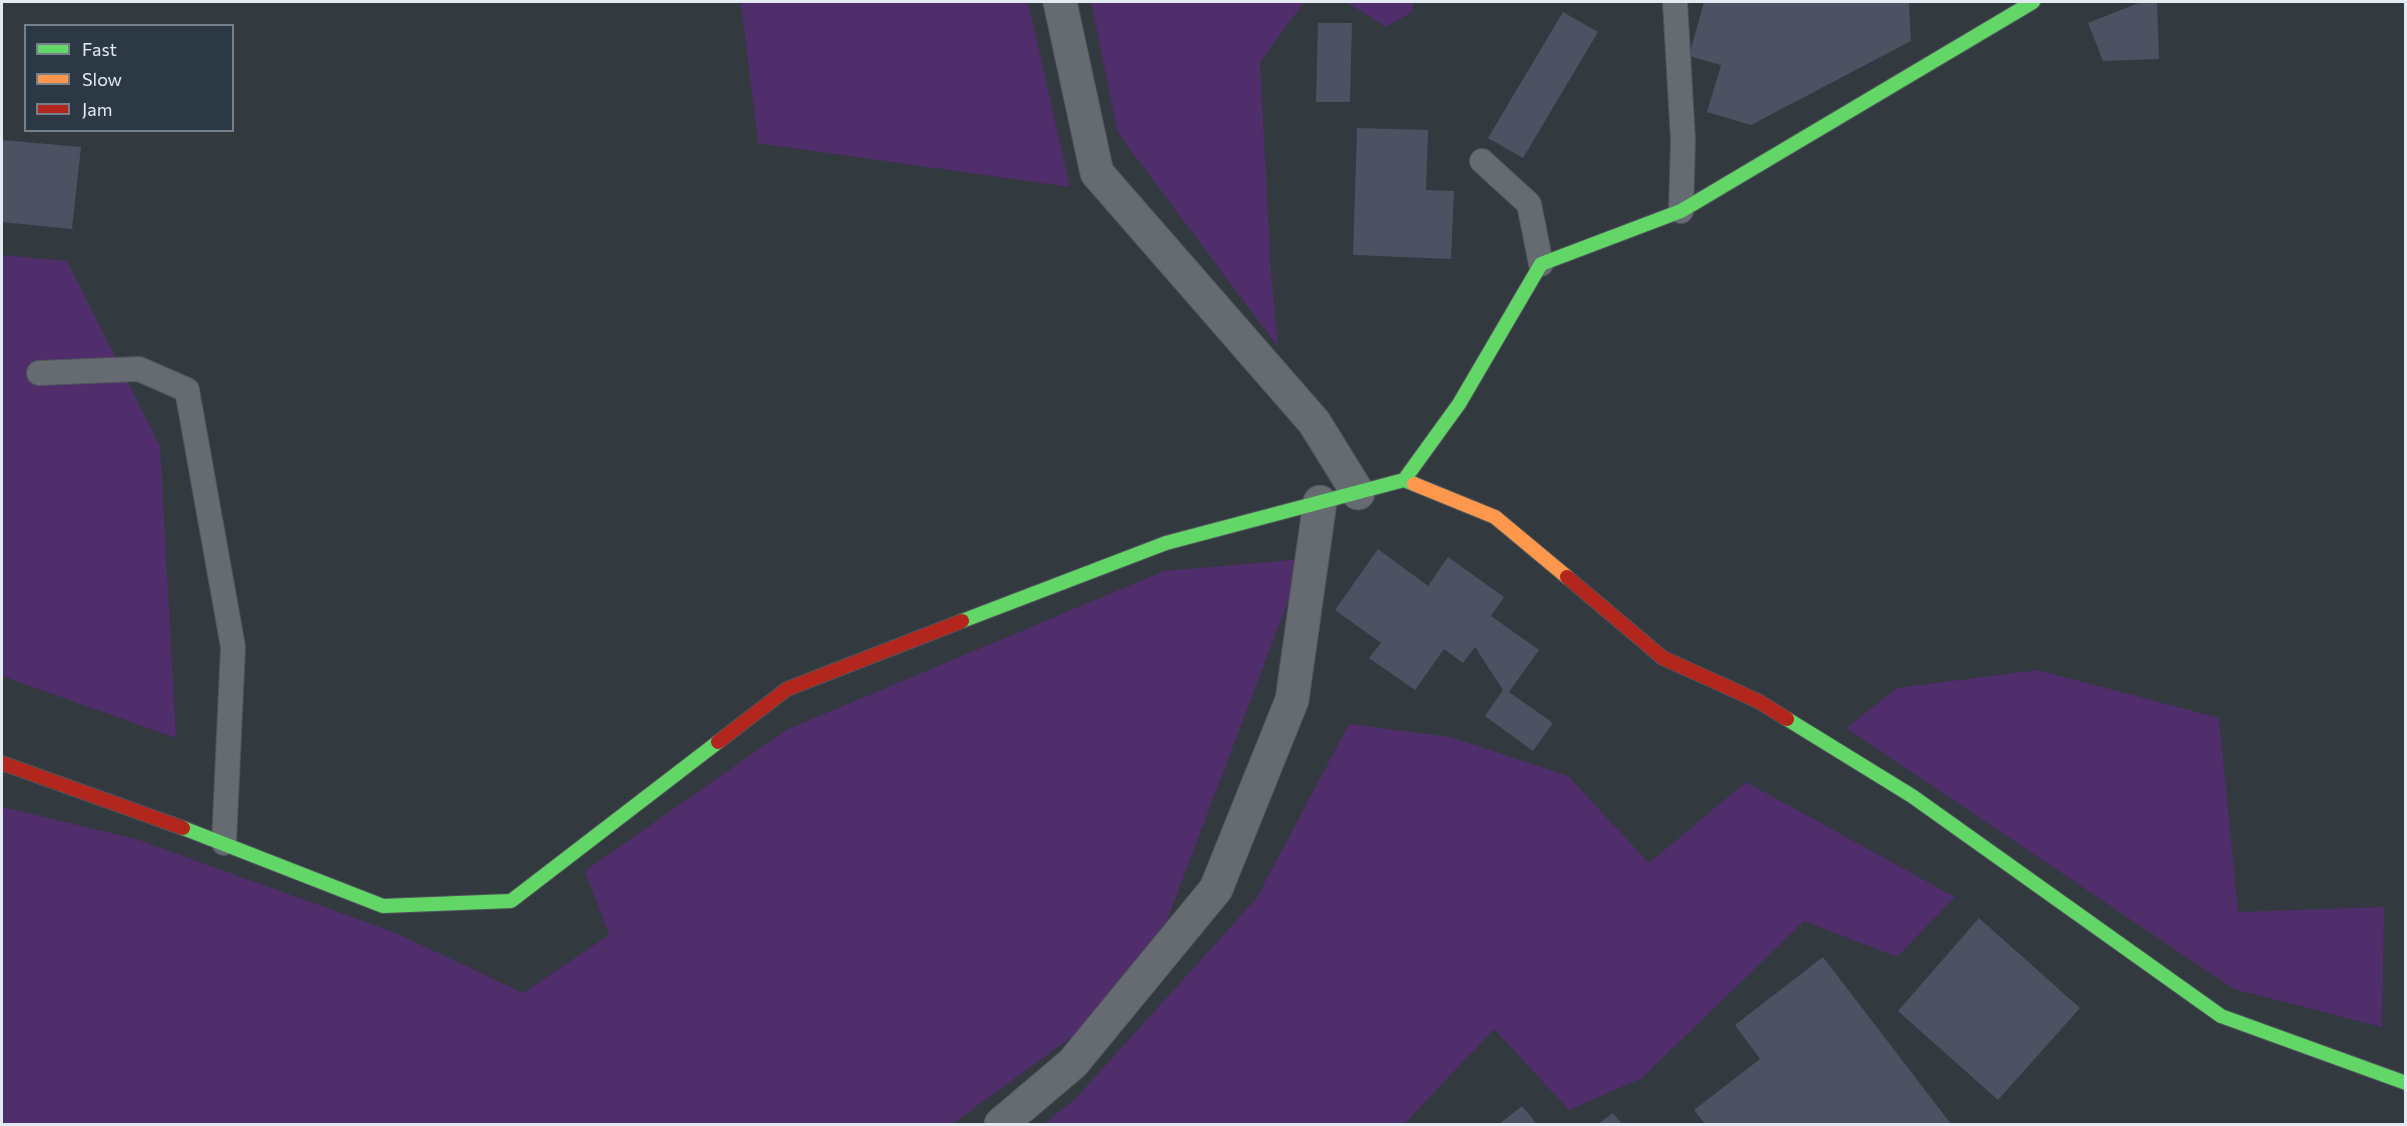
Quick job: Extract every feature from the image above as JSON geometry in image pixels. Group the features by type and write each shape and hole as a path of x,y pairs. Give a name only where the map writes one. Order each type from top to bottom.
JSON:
{"street":[{"path":"1060,2 1097,173 1314,422 1358,492"},
{"path":"1404,480 1459,404 1541,264 1681,211 2033,2"},
{"path":"2,763 224,843 382,906 511,901 787,689 1166,543 1404,480 1495,517 1663,658 1758,701 1912,796 2221,1016 2406,1083"},
{"path":"1001,1125 1073,1063 1216,889 1292,700 1320,502"}],"lane":[{"path":"1675,2 1683,140 1681,211"},
{"path":"1482,161 1529,204 1541,264"},
{"path":"39,373 139,369 187,390 233,647 224,843"}],"shaded area":[{"path":"741,2 1028,2 1070,187 758,143"},
{"path":"1091,2 1304,2 1260,62 1271,274 1278,347 1118,133"},
{"path":"1346,2 1413,2 1413,11 1386,27"},
{"path":"2,255 67,261 160,446 176,738 2,676"},
{"path":"1304,559 1142,986 952,1124 2,1124 2,807 136,839 396,933 523,993 609,935 585,871 786,730 1164,571"},
{"path":"2038,670 2219,718 2238,912 2384,907 2382,1027 2234,989 1846,728 1897,688"},
{"path":"1349,724 1450,737 1568,776 1649,863 1746,782 1955,897 1897,957 1804,921 1642,1078 1569,1110 1494,1029 1404,1124 1044,1124 1076,1098 1256,899"}],"building":[{"path":"1704,2 1909,2 1911,41 1751,125 1707,112 1721,65 1689,56"},
{"path":"2141,2 2157,2 2159,59 2103,61 2088,23"},
{"path":"1563,12 1598,32 1523,158 1488,138"},
{"path":"1318,23 1352,23 1350,102 1316,102"},
{"path":"1357,128 1428,130 1426,190 1454,191 1451,259 1353,255"},
{"path":"2,140 81,147 72,229 2,222"},
{"path":"1378,549 1428,586 1448,557 1504,597 1491,616 1539,650 1509,692 1553,723 1533,751 1485,716 1503,690 1475,647 1463,663 1444,649 1415,690 1369,658 1381,643 1335,610"},
{"path":"1979,918 2080,1008 1998,1100 1898,1011"},
{"path":"1823,957 1951,1124 1705,1124 1694,1110 1760,1059 1735,1025"},
{"path":"1522,1106 1537,1124 1499,1124"},
{"path":"1613,1113 1622,1124 1598,1124"}],"traffic: fast":[{"path":"1404,480 1459,404 1541,264 1681,211 2033,2"},
{"path":"962,621 1166,543 1404,480 1414,484"},
{"path":"1787,719 1912,796 2221,1016 2406,1083"},
{"path":"183,828 383,906 511,901 718,742"}],"traffic: slow":[{"path":"1414,484 1495,517 1567,577"}],"traffic: jam":[{"path":"1567,577 1663,658 1758,701 1787,719"},
{"path":"718,742 787,689 962,621"},
{"path":"2,763 183,828"}]}
